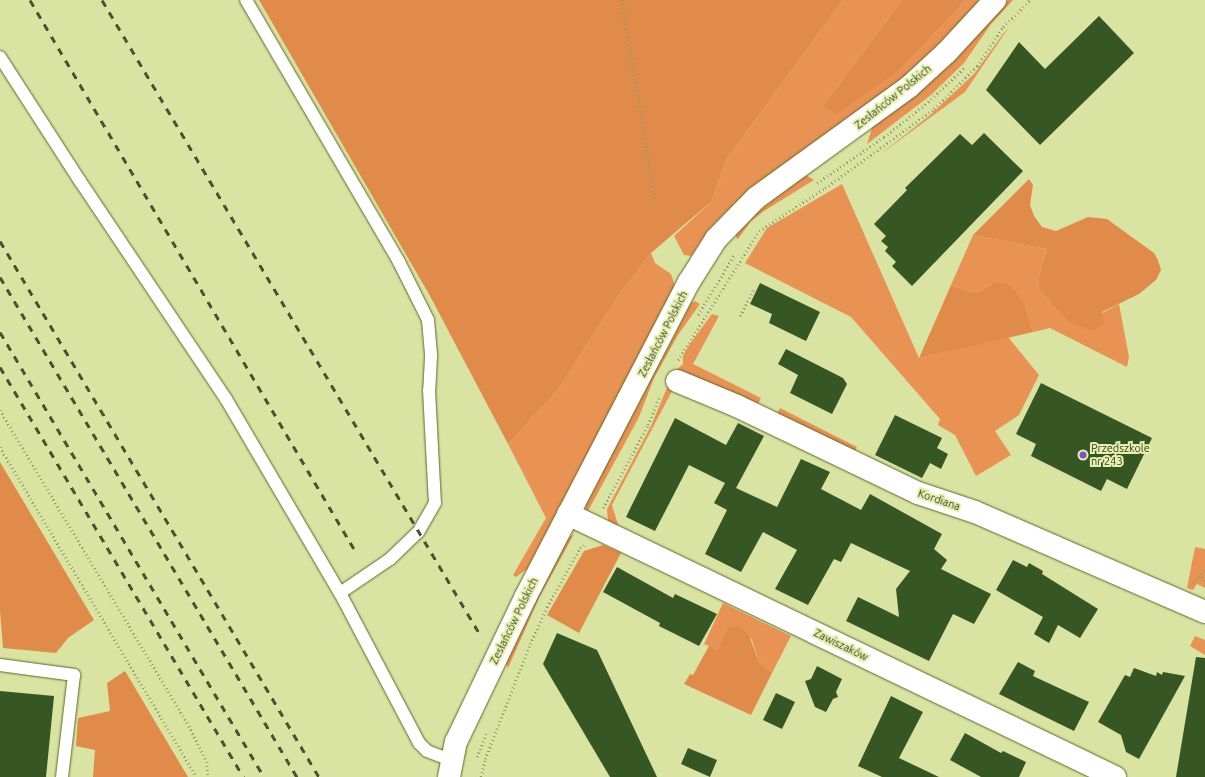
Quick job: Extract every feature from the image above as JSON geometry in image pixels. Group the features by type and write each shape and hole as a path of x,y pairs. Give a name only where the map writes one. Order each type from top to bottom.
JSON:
{"street":[{"name":"Zesłańców Polskich","path":"450,769 456,742 480,688 568,514 689,282 716,239 756,198 910,86 947,52 994,0"},
{"name":"Kordiana","path":"672,378 718,397 918,493 975,512 1205,612"},
{"name":"Zawiszaków","path":"568,514 1115,777"}],"lane":[{"path":"246,0 398,260 428,320 431,356 429,390 435,503 418,532 390,559 340,593"},
{"path":"0,57 80,181 226,399 340,593 419,742 427,751 450,769"},
{"path":"0,666 74,675 62,777"}],"path":[{"path":"622,0 654,200"},
{"path":"602,513 672,378 690,337 715,303 759,231 826,188 934,109 977,66 1003,27 1030,0"},
{"path":"815,184 917,111 967,65"},
{"path":"697,317 735,253"},
{"path":"740,316 754,288"},
{"path":"0,410 189,726 207,762 208,777"},
{"path":"0,446 197,777"},
{"path":"481,777 485,759 530,644 580,548 588,542"},
{"path":"1191,586 1198,575 1205,569"},
{"path":"1198,575 1205,580"},
{"path":"476,760 489,726"}],"shaded area":[{"path":"259,0 843,0 726,160 712,201 651,253 619,295 557,391 508,444 430,296"},
{"path":"843,0 902,0 823,106 902,68 966,0 981,0 925,58 895,85 749,189 710,228 691,256 684,255 674,236 712,201 726,160"},
{"path":"902,0 966,0 902,68 836,114 823,106"},
{"path":"1008,0 1013,0 991,24 964,63 931,95 867,144 872,128 956,57"},
{"path":"1008,28 965,92 878,156 929,116 974,74"},
{"path":"806,175 814,180 764,211 751,221 738,239 736,237 736,232 752,216"},
{"path":"1029,179 1033,185 1030,205 1034,216 1042,227 1056,231 1088,217 1107,219 1154,253 1158,260 1161,270 1156,280 1139,294 1102,312 1104,323 1097,330 1089,330 1069,322 1039,289 1038,278 1047,249 973,235"},
{"path":"842,184 919,358 1008,337 1039,375 1019,415 995,431 1011,455 976,476 955,435 938,425 940,419 851,317 745,263 767,228"},
{"path":"973,235 1047,249 1038,278 1039,289 1051,302 1102,313 1119,304 1129,357 1127,367 1050,328 1033,332 1025,305 994,283 980,291 972,292 951,285"},
{"path":"651,253 655,263 671,274 675,286 527,569 516,577 513,575 546,518 508,444 557,391 619,295"},
{"path":"994,283 1007,283 1015,291 1025,305 1033,332 919,358 951,285 972,292 980,291"},
{"path":"695,301 700,304 678,335 654,378 639,417 587,513 585,505 691,303"},
{"path":"712,314 719,316 693,364 761,398 756,408 674,372 683,364 683,356 689,345"},
{"path":"669,383 684,388 672,391 612,505 619,528 608,521 607,509 651,426"},
{"path":"780,408 857,447 853,456 775,418"},
{"path":"0,462 94,620 68,638 56,653 3,648 0,611"},
{"path":"574,534 539,598 508,668 506,663 564,541"},
{"path":"603,545 621,553 579,633 547,615 584,551"},
{"path":"1195,547 1205,549 1205,588 1197,584 1193,590 1187,588"},
{"path":"723,603 791,636 772,673 759,662 752,640 741,627 727,628 717,650 704,644"},
{"path":"737,626 741,627 749,635 759,662 772,673 751,715 684,684 690,674 693,675 709,646 717,650 727,628"},
{"path":"1195,636 1205,640 1205,655 1190,646"},
{"path":"125,671 188,777 93,777 95,750 76,746 78,718 110,711 107,683"}],"building":[{"path":"1099,16 1134,53 1040,145 986,90 1019,42 1045,69"},
{"path":"984,133 1023,171 912,286 892,266 896,262 885,251 888,247 881,241 886,236 874,224 907,190 905,188 960,134 972,145"},
{"path":"760,283 820,312 806,341 769,323 772,314 750,304"},
{"path":"786,349 843,378 847,384 832,414 790,393 798,375 778,364"},
{"path":"1041,383 1152,438 1127,489 1107,479 1101,491 1031,456 1036,444 1016,434"},
{"path":"895,415 942,438 937,448 948,454 941,469 930,463 922,478 875,455"},
{"path":"675,418 726,445 738,423 764,436 736,488 777,507 801,459 830,472 821,489 861,510 870,494 942,534 934,549 947,560 941,569 991,594 974,624 953,614 929,661 846,621 858,597 899,617 896,589 910,571 851,543 841,562 834,559 808,605 775,589 797,550 763,532 741,572 705,554 727,510 714,503 725,483 689,465 655,531 626,517"},
{"path":"1013,560 1027,567 1029,563 1043,571 1042,574 1098,609 1080,638 1058,625 1049,643 1034,634 1043,617 996,590"},
{"path":"617,567 673,598 675,594 717,614 699,646 659,626 660,623 603,592"},
{"path":"557,633 597,650 657,777 610,777 543,664"},
{"path":"1196,657 1205,658 1205,777 1176,777"},
{"path":"1018,662 1035,671 1033,676 1089,702 1074,731 999,694"},
{"path":"817,666 842,679 836,692 838,697 833,699 826,712 815,707 805,681 811,679"},
{"path":"1134,668 1156,676 1157,672 1162,675 1163,672 1185,676 1139,759 1126,752 1121,735 1098,722 1125,675 1130,677"},
{"path":"0,691 54,696 46,777 0,777"},
{"path":"776,693 795,702 782,729 763,720"},
{"path":"891,696 923,712 899,758 939,777 882,777 858,766"},
{"path":"965,733 1001,753 1003,751 1026,762 1019,777 981,777 950,760"},
{"path":"688,748 717,760 710,777 681,764"}],"railway":[{"path":"30,0 354,549"},
{"path":"102,0 478,631"},
{"path":"0,241 319,777"},
{"path":"0,277 297,777"},
{"path":"0,332 264,777"},
{"path":"0,367 243,777"}],"place":[{"name":"Przedszkole nr 243","path":"1083,455"}]}
